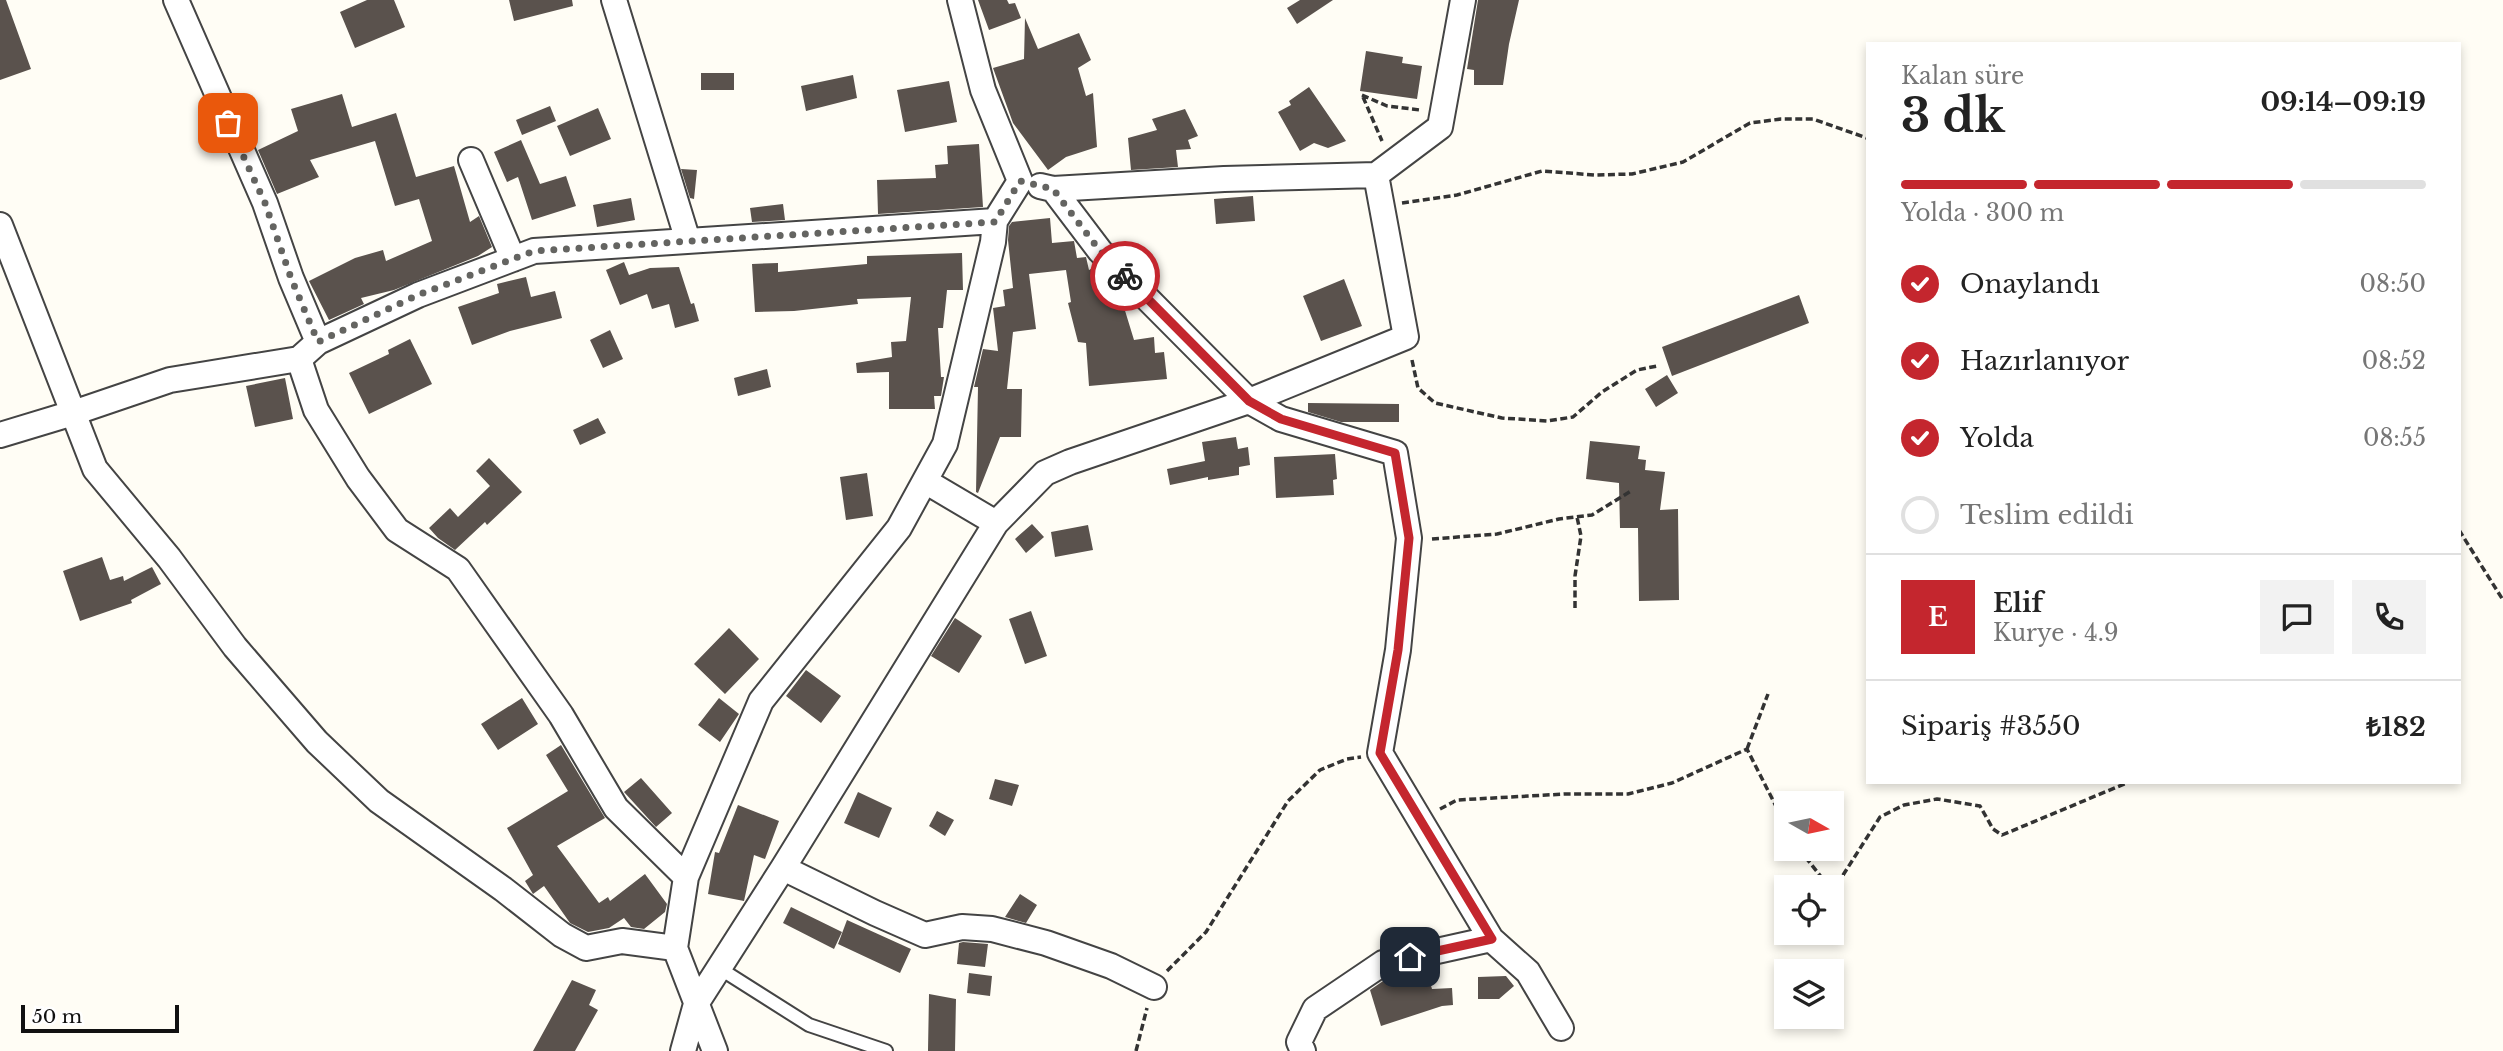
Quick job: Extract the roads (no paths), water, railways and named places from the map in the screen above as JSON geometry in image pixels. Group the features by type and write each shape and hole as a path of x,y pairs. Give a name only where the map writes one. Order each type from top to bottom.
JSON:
{"street":[{"path":"176,0 265,203 291,278 318,342"},
{"path":"614,0 688,242"},
{"path":"960,0 983,90 1020,181"},
{"path":"1020,181 1053,189 1383,170 1440,127 1463,0"},
{"path":"471,160 513,259"},
{"path":"683,1051 696,1004 996,523 1045,472 1070,461 1249,401 1406,337 1382,205 1383,170"},
{"path":"715,1051 675,948 686,877 761,701 899,528 945,444 993,242 995,222 1020,181"},
{"path":"1053,189 1100,251 1249,401 1281,419 1395,453 1409,538 1398,650 1380,753 1492,939 1528,972 1561,1028"},
{"path":"0,435 170,380 299,359 318,342 418,295 534,251 995,222"},
{"path":"0,225 95,469 169,558 234,647 317,742 379,801 562,934 586,948 622,942 675,948"},
{"path":"299,359 316,410 358,478 397,530 458,569 562,715 616,808 686,877"},
{"path":"925,481 996,523"},
{"path":"783,868 925,935 962,927 992,929 1046,943 1111,966 1154,987"},
{"path":"1303,1051 1299,1042 1315,1009 1383,963 1492,939"}],"lane":[{"path":"719,968 810,1025 886,1051"}]}
